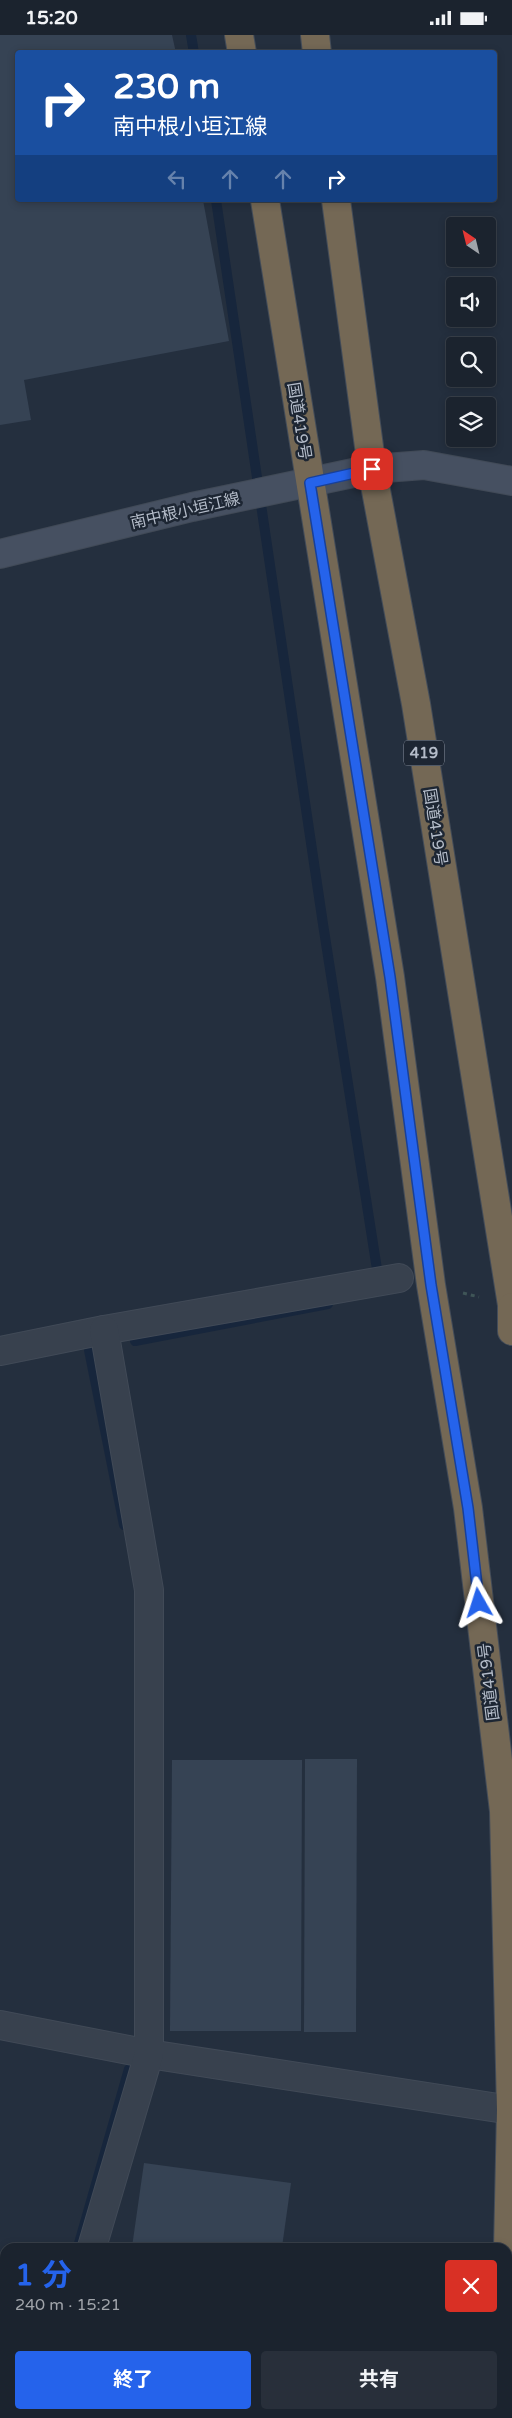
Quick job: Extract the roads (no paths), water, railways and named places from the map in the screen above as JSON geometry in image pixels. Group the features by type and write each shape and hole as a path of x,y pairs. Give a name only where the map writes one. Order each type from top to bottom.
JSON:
{"highway":[{"path":"239,35 242,50"},
{"path":"315,35 317,50"},
{"name":"国道419号","path":"265,202 390,977 431,1285 468,1508 504,1811 512,2110 508,2243"},
{"name":"国道419号","path":"336,202 372,469 416,705 512,1306 512,1331"}],"main road":[{"name":"南中根小垣江線","path":"0,554 192,507 372,469 424,465 512,481"}],"street":[{"path":"0,1351 104,1330 399,1277"},
{"path":"93,2243 149,2054 149,1590 104,1330"},
{"path":"0,2025 149,2054 512,2110"}],"waterway":[{"path":"191,35 194,50"},
{"path":"216,202 323,924 379,1282"},
{"path":"135,1341 328,1304"},
{"path":"89,1350 124,1525"},
{"path":"79,2243 129,2069"}]}
